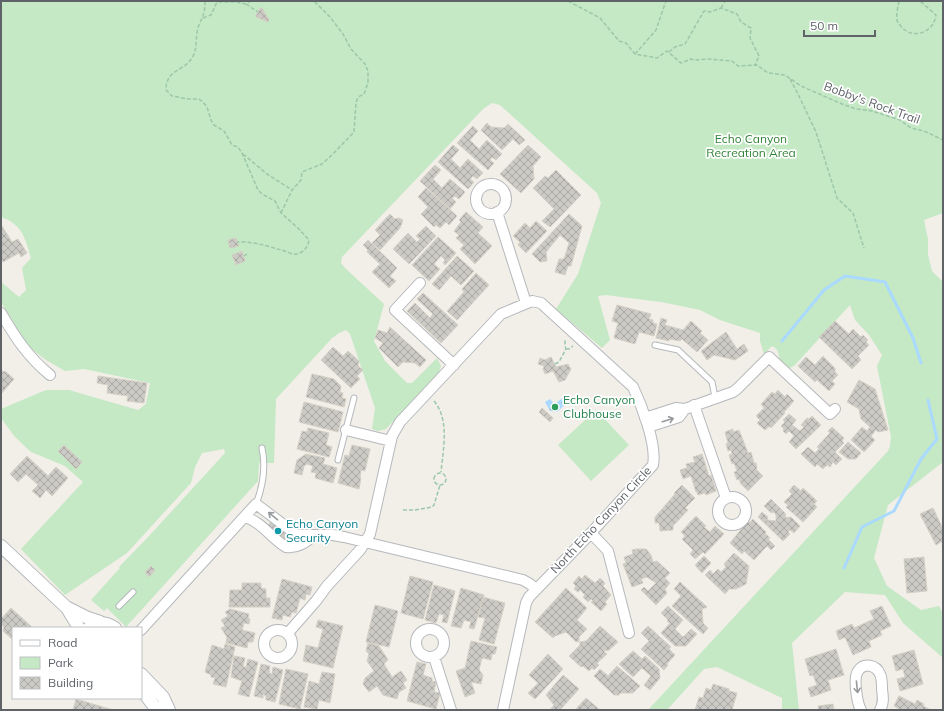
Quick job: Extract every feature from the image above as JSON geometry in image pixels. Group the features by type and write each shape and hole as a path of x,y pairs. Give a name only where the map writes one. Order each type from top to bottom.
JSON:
{"street":[{"path":"288,633 366,542 373,524 392,436 400,422 501,314 526,303 497,212"},
{"path":"420,283 395,310 454,365"},
{"name":"North Echo Canyon Circle","path":"502,710 526,603 529,597 591,533 653,465 654,454 640,402 633,387 541,303 532,301 526,303"},
{"path":"1,313 16,339 30,356 50,375"},
{"path":"646,423 676,408 690,407 737,389 769,357 830,414 835,409"},
{"path":"690,407 726,498"},
{"path":"346,430 391,441"},
{"path":"142,629 256,504 296,535 333,535 366,542 523,580 536,589"},
{"path":"245,517 252,519 286,547 297,547 306,543 315,535"},
{"path":"591,533 608,550 629,633"},
{"path":"1,546 66,607 78,627"},
{"path":"66,607 88,618 112,627"},
{"path":"90,627 100,622"},
{"path":"434,657 451,710"},
{"path":"861,710 858,705 856,679 857,672 862,666 870,665 877,669 881,676 883,701 880,710"},
{"path":"142,675 163,697 169,710"},
{"path":"142,690 157,710"}],"lane":[{"path":"655,345 678,350 712,382 715,397"},
{"path":"338,460 354,398"},
{"path":"256,504 263,479 264,458 262,448"},
{"path":"119,606 133,592"}],"path":[{"path":"205,1 205,10 198,28 196,47 193,57 188,64 173,73 168,78 166,90 172,96 188,100 198,99 203,102 207,107 211,120 214,124 224,131 232,145 238,147 242,153 258,190 262,194 275,200 281,213 309,240 307,247 303,251 295,254 244,241 237,242"},
{"path":"246,4 250,1"},
{"path":"281,213 292,190 301,180 302,172 322,164 354,132 356,103 358,97 364,94 368,83 368,71 365,64 351,49 343,34 330,17 314,1"},
{"path":"568,1 600,18 619,41 626,43 636,54 657,58 667,50 669,52 675,47 685,44 704,11 710,12 721,8 725,1"},
{"path":"636,54 656,30 666,1"},
{"path":"899,1 897,20 905,31 911,34 927,31 935,22 936,15 920,1"},
{"path":"203,18 211,15 218,2 236,2 246,4 258,12"},
{"path":"721,8 737,14 741,22 751,28 750,38 759,56 755,65"},
{"name":"Bobby's Rock Trail","path":"669,52 681,63 691,59 708,59 732,61 738,66 755,65 768,73 785,75 801,86 842,104 856,109 872,111 900,120 911,128 924,131 943,140"},
{"path":"789,77 798,92 816,132 837,198 853,213 864,248"},
{"path":"242,153 267,174 292,190"},
{"path":"554,364 559,362 566,349 564,346 565,341 570,339"},
{"path":"566,349 572,348 574,343"},
{"path":"427,394 437,404 442,413 445,435 441,472"},
{"path":"440,485 437,484 434,479 435,475 441,472"},
{"path":"403,510 426,509 434,505 440,485 443,485 447,479 441,472"}],"green space":[{"name":"Echo Canyon Recreation Area","path":"1,1 943,1 943,213 924,220 928,239 928,255 932,271 943,282 943,462 888,505 874,558 887,586 921,610 939,606 943,614 943,658 903,623 885,595 845,592 792,643 799,710 782,710 782,698 717,667 704,669 667,710 648,710 888,451 891,437 877,366 882,355 869,335 855,320 850,305 794,366 787,369 781,364 777,350 772,346 764,354 760,341 760,333 720,320 700,310 661,302 606,295 598,296 610,340 602,348 556,309 578,274 601,203 597,193 500,105 492,103 483,109 342,257 341,263 346,269 384,304 374,341 385,361 407,383 412,383 437,358 441,366 439,373 386,429 378,431 372,429 375,408 350,334 346,330 339,333 333,337 276,399 274,463 259,463 258,481 126,627 107,608 104,611 91,600 120,568 119,567 225,453 224,449 202,453 195,467 191,483 127,553 65,595 21,549 83,482 65,466 31,452 15,437 1,418 1,409 46,390 69,390 138,410 146,404 150,383 84,369 65,371 46,360 29,347 1,302 1,282 19,297 26,290 22,268 31,258 25,238 19,228 1,217"},
{"path":"596,410 629,445 591,481 558,445"}],"water":[{"name":"Echo Canyon Clubhouse","path":"563,398 568,402 557,412 550,411 545,402 550,399 554,404"}],"building":[{"path":"260,8 262,8 269,20 268,22 256,17"},
{"path":"487,123 491,127 504,128 508,124 525,140 519,145 513,139 502,150 481,130"},
{"path":"473,126 478,131 470,140 479,149 487,140 502,154 496,160 492,157 490,160 494,163 488,170 457,143"},
{"path":"453,145 459,150 451,159 460,168 468,159 483,173 477,179 473,176 470,179 474,182 468,189 438,162"},
{"path":"528,145 541,157 533,166 534,179 521,193 500,174"},
{"path":"435,165 441,170 433,179 442,188 450,179 465,192 459,199 455,196 452,198 456,202 450,209 420,181"},
{"path":"556,170 581,195 550,227 542,221 554,209 533,188 545,176 548,178"},
{"path":"426,188 457,216 449,225 446,222 440,228 436,225 434,227 421,214 428,207 418,197"},
{"path":"466,212 483,227 478,233 492,246 475,264 460,249 464,245 456,238 459,235 454,231 461,222 459,220"},
{"path":"390,214 395,219 399,218 403,220 400,228 380,250 372,243 380,235 375,230"},
{"path":"569,214 582,226 571,266 568,266 565,275 555,272 559,259 564,259 569,243 560,235 546,252 547,261 540,262 532,254"},
{"path":"536,221 547,231 526,253 518,245 520,242 513,236 525,223 530,228"},
{"path":"2,226 12,242 18,239 27,253 21,257 19,253 3,262 1,258"},
{"path":"426,226 436,236 409,264 393,249 408,233 417,242 420,239 416,236"},
{"path":"438,237 456,253 445,265 443,263 445,260 441,256 434,264 440,269 429,281 412,265"},
{"path":"236,238 239,246 230,248 228,240"},
{"path":"368,240 397,268 390,276 396,281 389,288 372,272 380,264 367,252 368,250 363,245"},
{"path":"242,251 245,261 236,265 232,255"},
{"path":"457,256 474,271 461,285 451,276 439,290 432,284"},
{"path":"476,273 489,285 457,320 447,311 464,292 462,289"},
{"path":"423,293 458,325 441,343 407,311 415,303 430,318 433,314 417,299"},
{"path":"617,305 651,314 649,319 653,320 653,323 657,324 654,336 639,332 635,344 614,338 618,323 612,321"},
{"path":"661,318 667,320 665,325 683,330 691,321 702,331 700,333 708,340 697,352 682,339 680,341 669,339 669,341 656,338"},
{"path":"835,321 849,334 853,329 861,337 863,335 868,340 866,342 869,345 858,356 861,360 852,369 819,337"},
{"path":"390,327 426,360 420,367 415,363 403,362 398,367 379,348 383,343 375,338 378,330 387,333"},
{"path":"726,332 737,349 744,344 748,351 735,360 714,355 707,360 701,351"},
{"path":"333,347 343,356 348,351 359,361 358,366 363,370 357,376 360,379 351,388 321,360"},
{"path":"823,356 835,368 835,372 838,375 832,381 835,384 829,391 817,380 815,382 798,366 806,357 815,365"},
{"name":"Echo Canyon Clubhouse","path":"551,357 556,367 568,364 571,369 565,380 559,382 553,371 545,374 543,369 544,366 538,364 540,358 545,360"},
{"path":"1,370 4,372 5,371 14,379 2,393"},
{"path":"312,374 334,379 341,386 340,392 343,393 342,398 346,399 344,407 306,397"},
{"path":"98,376 147,383 144,403 127,401 128,396 107,393 108,385 97,383"},
{"path":"859,380 875,389 888,430 878,432 876,430 871,436 875,440 864,452 851,440 862,427 867,431 870,427 861,419 859,409 847,402"},
{"path":"778,390 785,397 787,394 794,401 771,428 770,426 765,430 757,423 760,420 756,416 764,408 761,404 772,392 775,394"},
{"path":"304,402 343,412 338,432 299,422"},
{"name":"Echo Canyon Clubhouse","path":"542,408 553,418 550,422 539,412"},
{"path":"789,414 796,420 792,425 800,431 804,427 801,425 807,418 809,419 812,416 821,425 796,449 789,442 794,436 789,431 786,434 781,426 785,422 783,420"},
{"path":"832,427 844,438 842,441 844,443 835,452 842,459 836,465 833,462 830,467 827,465 823,469 817,464 815,467 801,454 808,447 815,453 819,449 817,447 830,433 828,431"},
{"path":"308,428 329,433 326,445 332,447 329,457 297,449 302,431 307,432"},
{"path":"733,429 733,432 739,430 748,453 751,452 754,463 756,463 756,469 763,476 748,491 741,484 739,479 737,480 734,472 737,471 734,463 732,464 729,455 732,454 731,450 728,451 726,444 728,443 725,432"},
{"path":"848,442 861,453 856,459 848,459 839,452"},
{"path":"64,445 82,462 76,469 58,451"},
{"path":"352,445 370,449 365,471 361,470 359,489 338,483 345,455 349,456"},
{"path":"306,454 325,458 323,464 337,468 333,483 315,478 316,473 311,472 313,466 307,464 304,466 302,475 294,473 297,460"},
{"path":"702,454 709,476 711,475 716,491 706,495 705,493 698,495 691,476 683,479 680,470 687,468 686,464 695,462 693,457"},
{"path":"27,456 48,476 56,467 68,478 52,496 46,490 40,498 32,491 38,485 26,474 18,482 10,474"},
{"path":"682,485 695,498 685,508 688,510 673,526 673,530 660,531 659,523 655,523 655,517"},
{"path":"794,485 801,491 803,488 817,501 814,504 817,507 803,522 786,507 788,505 784,502 792,494 789,491"},
{"path":"771,499 785,513 786,518 791,517 800,526 794,533 790,530 788,532 790,534 783,541 758,517 762,512 768,517 767,520 776,521 776,515 774,512 771,513 764,506"},
{"path":"933,508 943,529 943,541 936,545 920,514"},
{"path":"696,516 706,526 704,527 710,532 715,526 724,534 705,554 703,552 695,559 690,554 693,550 682,539 685,536 681,532"},
{"path":"753,519 766,532 765,533 770,538 768,539 775,546 771,550 767,546 754,560 744,551 742,554 730,543 748,521 749,523"},
{"name":"Echo Canyon Security","path":"273,520 289,535 283,541 267,526"},
{"path":"646,549 651,555 653,562 657,561 670,573 665,578 670,583 665,589 667,593 656,605 641,590 644,587 648,591 656,583 647,577 641,579 643,583 632,587 623,564 626,563 624,557 633,554 632,550"},
{"path":"734,553 749,566 746,584 736,589 729,589 725,594 705,575 710,570 713,574 718,569 721,572 726,567 724,564"},
{"path":"704,556 711,563 702,573 695,565"},
{"path":"924,557 927,591 907,593 904,559"},
{"path":"151,566 155,570 149,577 145,572"},
{"path":"585,575 595,583 600,578 605,583 603,586 611,595 605,602 607,604 601,611 591,602 593,601 591,599 588,602 583,597 585,595 580,590 578,592 574,589 576,586 573,583 579,576 582,579"},
{"path":"410,576 433,582 423,619 401,613"},
{"path":"282,579 312,587 310,595 306,594 305,600 300,598 296,613 292,612 290,617 283,615 282,620 272,618"},
{"path":"680,582 707,607 702,609 703,623 708,628 703,634 672,606 681,596 674,589"},
{"path":"242,583 261,583 261,588 266,589 266,598 270,598 270,607 229,607 230,590 242,590"},
{"path":"434,585 455,591 447,623 442,622 444,615 439,614 436,623 425,620"},
{"path":"461,588 484,595 474,629 469,628 471,622 464,620 461,628 451,626"},
{"path":"566,588 587,608 577,620 587,629 579,637 579,642 575,641 566,632 553,638 535,622"},
{"path":"483,597 505,603 494,644 479,640 485,618 478,617"},
{"path":"375,605 398,611 389,647 366,642"},
{"path":"668,606 683,620 675,629 683,637 691,629 697,634 686,646 675,646 661,633 670,623 661,613"},
{"path":"882,606 891,626 880,631 882,635 869,641 871,647 853,655 845,637 839,640 836,631 852,624 854,628 874,619 870,611"},
{"path":"11,608 32,627 12,627 12,639 3,631 4,627 1,624 1,619"},
{"path":"230,609 249,614 249,624 244,623 242,630 255,633 253,642 248,642 247,648 226,643 227,637 221,628 225,626 221,620 228,616 225,612"},
{"path":"318,620 343,626 333,668 303,661 306,645 318,648 323,629 316,627"},
{"path":"600,626 618,642 608,651 606,650 604,652 607,654 597,663 599,665 594,670 592,668 589,671 583,666 581,667 569,656 580,645 580,642 586,641"},
{"path":"648,626 671,647 669,649 675,655 664,670 641,649 649,641 641,633"},
{"path":"471,641 497,647 495,654 492,654 491,660 482,658 479,670 483,675 481,684 471,682 475,693 465,697 456,671 465,668"},
{"path":"368,643 379,646 388,660 384,664 392,677 401,671 407,680 403,683 406,688 399,692 397,699 383,695 377,686 369,692 363,684 365,678 374,671 367,661 369,654 366,651"},
{"path":"225,644 235,647 226,687 213,684 215,678 211,677 211,675 205,672 212,645 224,649"},
{"path":"836,649 844,675 828,680 831,690 811,697 808,688 817,685 813,675 810,676 805,659"},
{"path":"914,650 923,684 900,691 897,679 905,677 903,669 896,671 892,656"},
{"path":"633,651 642,659 645,656 659,669 660,678 650,690 644,685 651,676 642,668 633,677 619,664"},
{"path":"548,654 563,669 535,699 528,693 538,683 529,675"},
{"path":"234,656 245,658 243,667 246,667 248,659 258,662 249,697 238,694 242,681 231,677"},
{"path":"417,662 426,664 423,675 432,678 432,681 436,682 434,692 440,693 436,709 407,701"},
{"path":"261,664 270,666 269,673 272,674 273,667 283,670 275,702 266,700 266,696 263,694 263,698 254,696"},
{"path":"617,666 640,686 633,693 620,693 619,695 614,695 594,676 600,669 608,676"},
{"path":"286,669 308,674 300,709 279,704"},
{"path":"322,672 335,674 330,703 319,700 317,709 304,707 309,681 319,684"},
{"path":"563,675 579,689 560,710 550,710 554,705 546,695"},
{"path":"713,684 737,693 732,710 695,710 699,697 703,698 706,688 711,690"},
{"path":"899,696 915,704 917,700 924,704 923,706 931,710 901,710 894,706"},
{"path":"586,698 600,710 575,710"},
{"path":"76,699 113,710 73,710"},
{"path":"833,704 834,710 819,710 818,706"}],"waterway":[{"path":"782,341 824,290 845,276 885,282 913,338 921,363"},
{"path":"844,568 862,527 894,511 921,459 937,439 928,400"}],"place":[{"name":"Echo Canyon Clubhouse","path":"555,407"},
{"name":"Echo Canyon Security","path":"278,531"}]}
